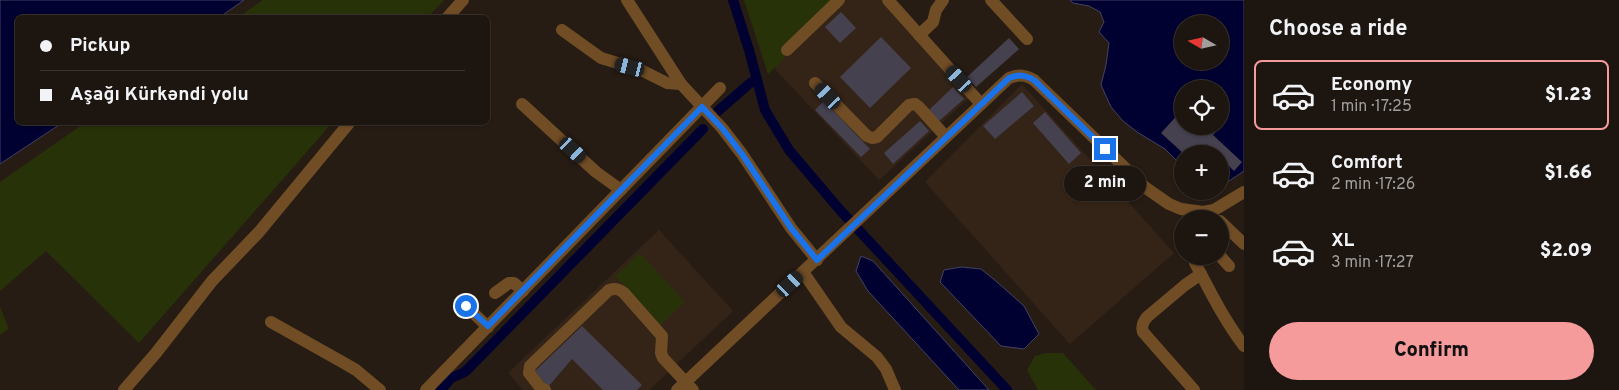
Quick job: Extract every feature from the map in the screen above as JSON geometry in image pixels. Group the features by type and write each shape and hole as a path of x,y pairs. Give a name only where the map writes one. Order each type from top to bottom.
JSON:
{"street":[{"path":"449,15 463,0"},
{"path":"628,0 681,84 722,128 742,154 791,228 817,260"},
{"path":"787,50 840,0"},
{"path":"888,0 981,104"},
{"path":"919,35 933,22 936,10 943,0"},
{"path":"991,0 1027,39"},
{"path":"562,30 601,58 641,70 667,83 681,84"},
{"path":"545,390 540,387 529,373 530,366 609,290 615,288 620,289 624,293 662,336 661,353 663,358 685,387 803,272 981,104 1009,78 1015,75 1028,76 1034,80 1146,188 1159,198 1185,210"},
{"path":"816,82 867,136 877,137 909,105 915,104 946,137"},
{"path":"426,390 720,88"},
{"path":"522,104 596,172 621,190"},
{"path":"124,390 156,353 212,281 272,217 348,125"},
{"path":"1219,210 1244,192"},
{"path":"1229,231 1244,244"},
{"path":"1196,265 1228,324 1244,346"},
{"path":"803,272 841,327 877,357 886,369 894,390"},
{"path":"1194,390 1143,332 1142,328 1143,322 1185,284 1201,274"},
{"path":"495,293 514,283 523,291"},
{"path":"466,306 488,326"},
{"path":"270,322 350,366 380,390"}],"shaded area":[{"path":"0,0 244,0 223,15 15,15 15,125 59,125 0,164"},
{"path":"846,0 881,0 969,98 879,180 774,68"},
{"path":"1070,0 1244,0 1244,171 1229,181 1229,145 1174,145 1174,158 1165,149 1123,121 1111,107 1101,85 1109,43 1099,32 1104,22 1100,12 1089,6 1073,3"},
{"path":"1022,84 1174,253 1070,344 925,182"},
{"path":"659,230 733,311 649,390 523,390 508,373"},
{"path":"861,256 873,261 989,390 959,390 868,291 856,271"},
{"path":"961,267 981,269 1024,306 1039,334 1024,349 1001,346 940,282 944,270"}],"green space":[{"path":"263,0 444,0 430,15 241,15"},
{"path":"744,0 846,0 768,74"},
{"path":"82,125 330,125 139,343 46,251 0,291 0,182"},
{"path":"640,253 685,302 660,325 615,276"},
{"path":"0,307 9,329 0,335"},
{"path":"1046,353 1063,353 1096,390 1038,390 1027,370 1035,356"}],"building":[{"path":"841,12 856,28 840,43 825,27"},
{"path":"881,37 911,68 870,108 840,77"},
{"path":"1009,38 1019,49 976,87 967,77"},
{"path":"953,87 964,99 939,121 929,110"},
{"path":"1022,92 1034,106 995,139 983,126"},
{"path":"824,101 870,149 861,157 815,110"},
{"path":"1045,112 1081,153 1069,164 1033,123"},
{"path":"1174,119 1174,135 1213,135 1224,145 1174,145 1161,133"},
{"path":"920,121 929,131 893,164 884,153"},
{"path":"1229,150 1242,162 1234,171 1229,166"},
{"path":"582,326 642,385 637,390 603,390 572,359 548,387 535,371"}],"waterway":[{"path":"733,0 765,110 789,150 840,210 1007,390"},
{"path":"717,112 757,79"},
{"path":"441,390 451,378 467,370 703,129"}],"route":[{"path":"466,306 488,326 702,107 722,128 742,154 791,228 817,260 1009,78 1015,75 1028,76 1034,80 1105,149"}]}
